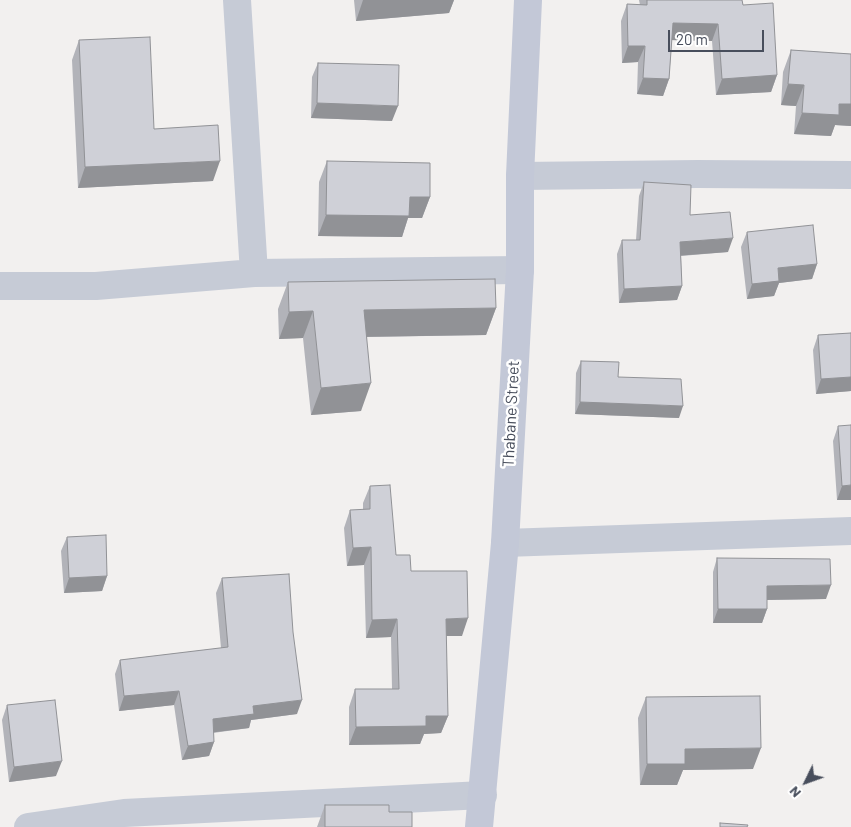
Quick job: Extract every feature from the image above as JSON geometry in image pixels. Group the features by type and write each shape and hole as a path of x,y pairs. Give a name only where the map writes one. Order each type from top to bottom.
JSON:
{"street":[{"path":"237,0 254,272"},
{"name":"Thabane Street","path":"479,827 505,544 520,270 520,176 528,0"},
{"path":"520,176 851,175"},
{"path":"0,286 96,286 254,272 520,270"},
{"path":"505,544 851,531"},
{"path":"28,827 124,812 483,795"}],"building":[{"path":"647,0 742,0 743,5 773,3 777,75 722,79 718,24 673,23 669,79 643,78 645,46 628,46 627,4 647,5"},
{"path":"150,37 154,129 218,125 220,161 85,167 79,40"},
{"path":"791,50 851,54 851,104 839,104 839,115 802,113 804,85 788,84"},
{"path":"318,63 399,65 398,106 317,103"},
{"path":"327,161 430,163 430,197 410,197 409,216 326,215"},
{"path":"644,182 691,185 690,215 730,212 733,238 680,242 682,286 624,289 622,240 640,240"},
{"path":"813,225 817,264 778,268 779,281 752,284 747,232"},
{"path":"495,279 496,308 364,310 371,383 321,388 313,311 289,312 288,282"},
{"path":"851,333 851,377 821,379 818,335"},
{"path":"581,361 619,362 618,377 681,379 683,406 580,402"},
{"path":"851,425 851,485 842,486 838,426"},
{"path":"390,485 396,555 410,555 411,571 467,571 468,618 446,619 448,716 426,716 426,726 356,727 355,689 399,689 397,619 372,620 371,547 353,548 350,510 370,509 370,486"},
{"path":"106,535 107,576 69,578 67,537"},
{"path":"717,558 830,559 831,585 767,586 767,609 718,609"},
{"path":"289,574 293,632 302,700 253,706 254,714 213,719 214,742 188,746 179,691 124,696 120,660 228,647 222,578"},
{"path":"760,696 761,748 685,749 685,764 647,764 646,697"},
{"path":"55,700 62,761 14,767 7,705"},
{"path":"325,805 389,805 389,812 412,812 412,827 325,827"},
{"path":"720,823 748,825 747,827 720,827"}]}
